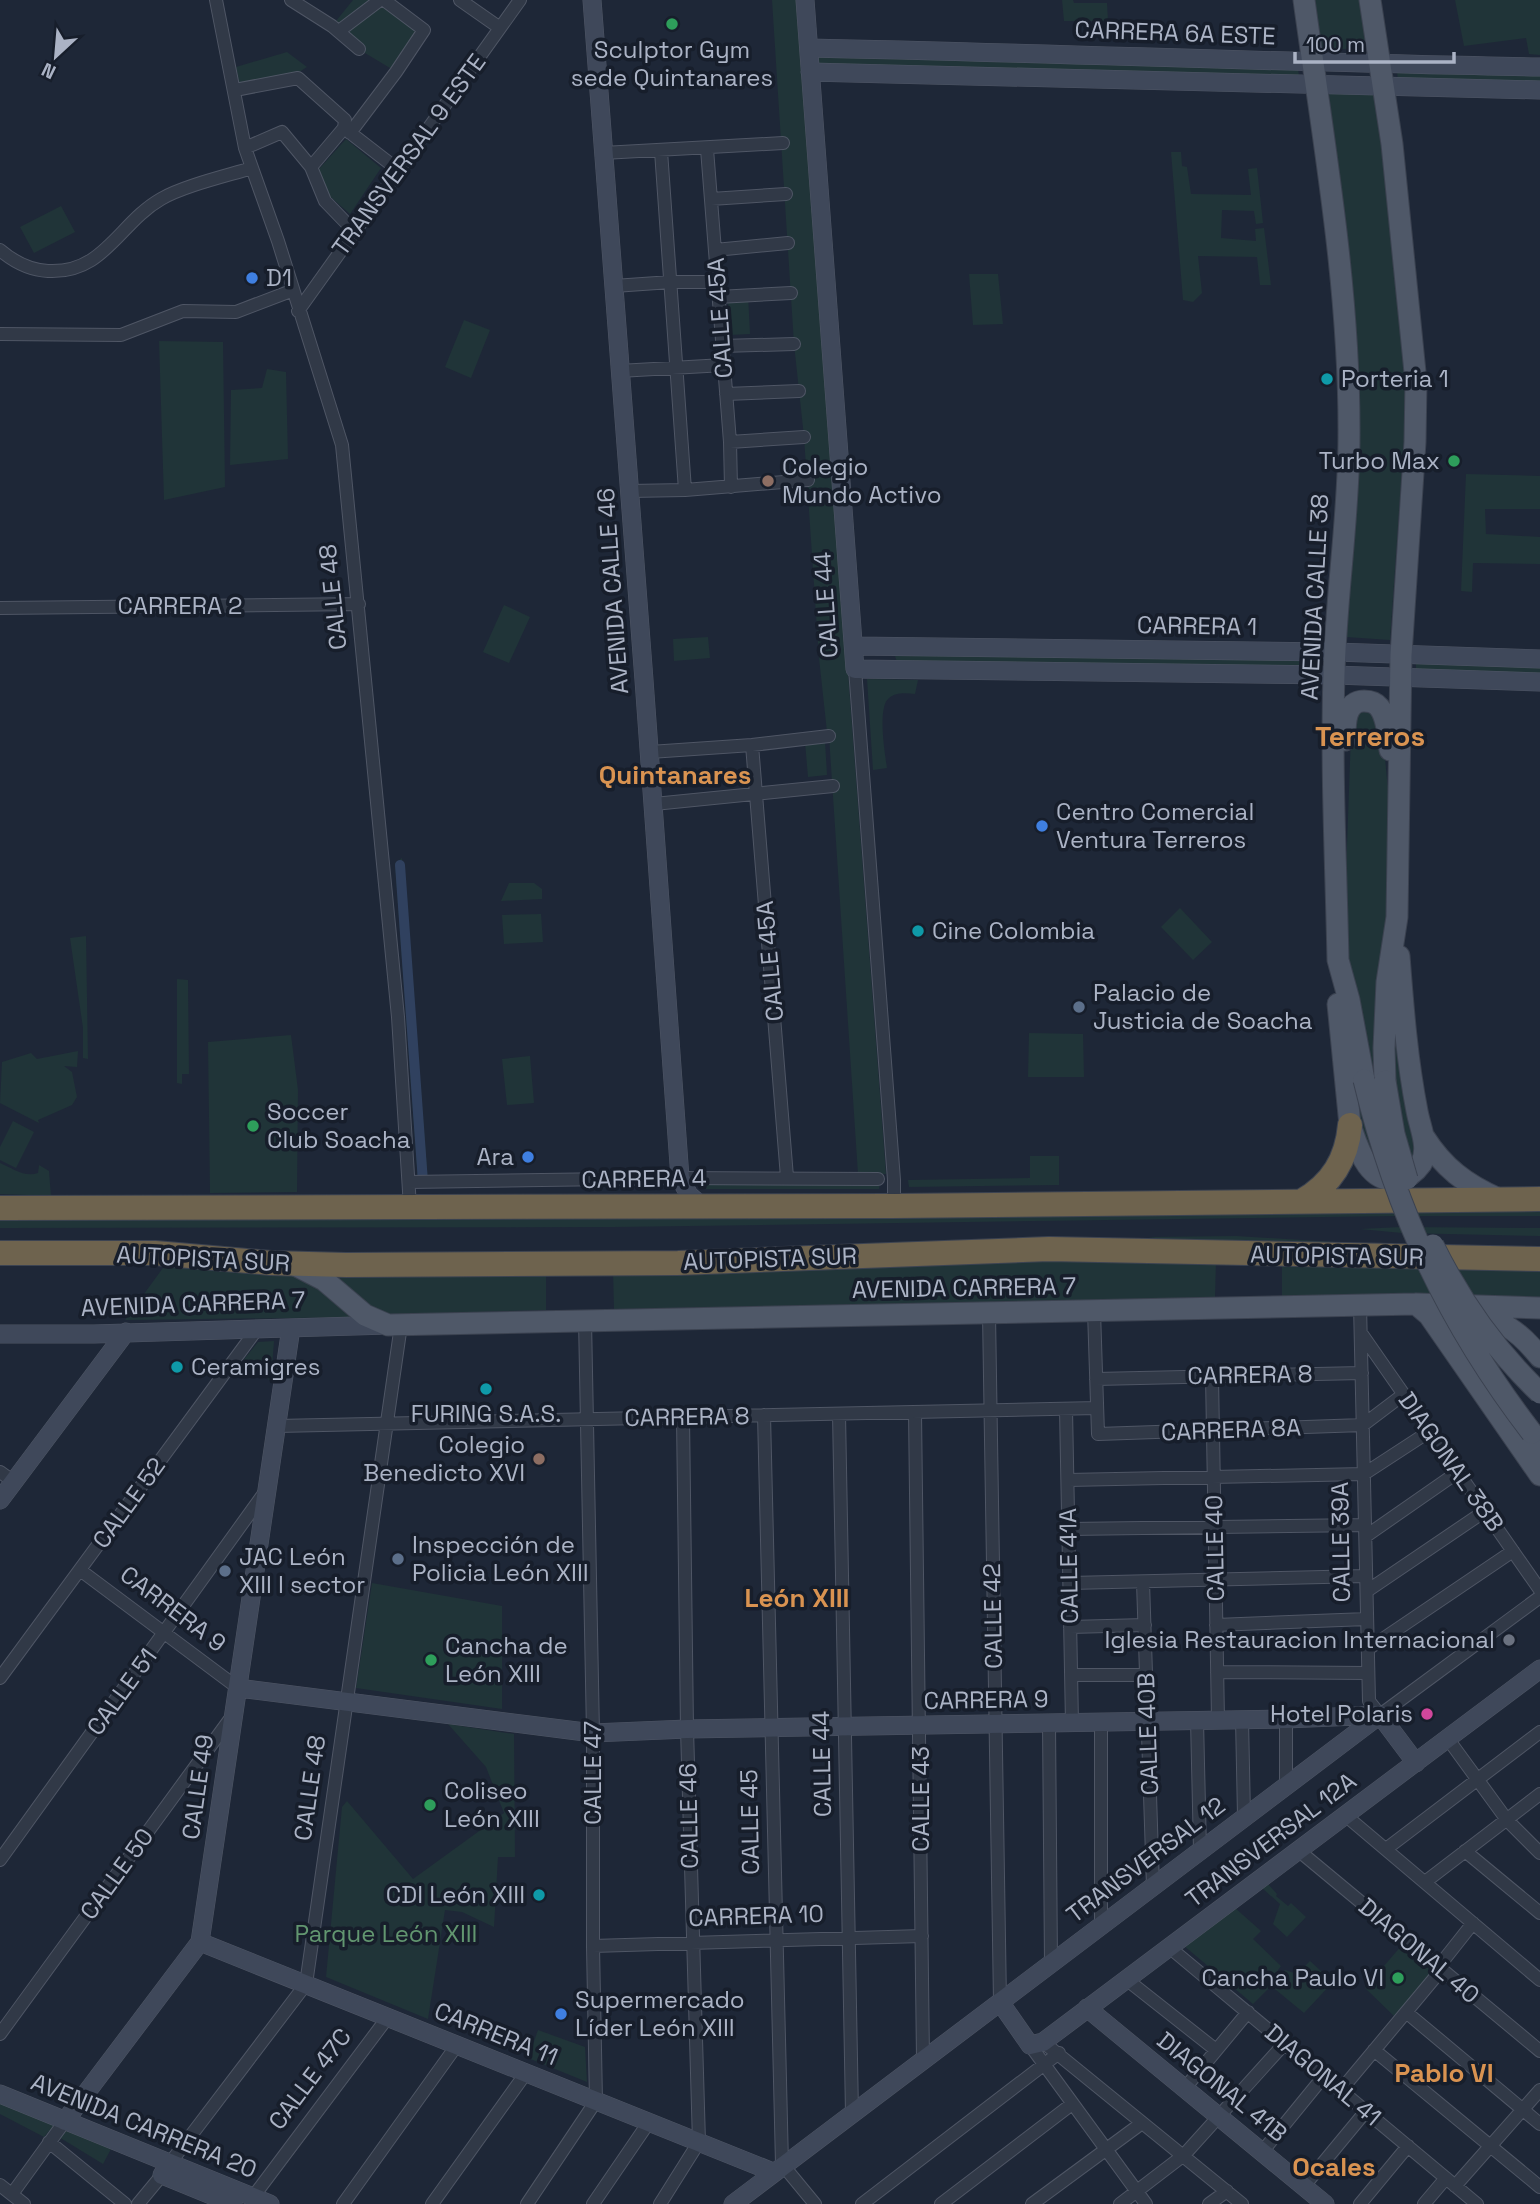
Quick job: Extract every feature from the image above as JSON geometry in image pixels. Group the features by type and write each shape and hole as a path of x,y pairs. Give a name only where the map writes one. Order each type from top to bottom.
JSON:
{"highway":[{"path":"1302,1201 1323,1187 1339,1166 1347,1146 1350,1125"},
{"name":"AUTOPISTA SUR","path":"0,1208 410,1195 637,1207 1540,1199"},
{"name":"AUTOPISTA SUR","path":"0,1253 155,1253 293,1264 678,1264 1049,1249 1540,1259"}],"main road":[{"name":"AVENIDA CALLE 38","path":"1304,0 1340,255 1348,386 1347,503 1334,675 1338,960 1404,1173 1440,1260 1483,1329 1540,1392"},
{"name":"AVENIDA CALLE 38","path":"1370,0 1392,144 1416,382 1415,442 1401,655 1397,917 1375,1080 1382,1149 1420,1250 1470,1345 1536,1440"},
{"path":"1336,844 1345,773 1347,717 1350,708 1358,701 1374,702 1381,711 1386,724 1399,807"},
{"path":"1338,960 1338,1007 1350,1125 1367,1165 1380,1177 1392,1180 1409,1176 1419,1167 1425,1152 1410,1072 1397,917"},
{"path":"1423,1136 1438,1157 1462,1180 1499,1199"},
{"name":"AVENIDA CARRERA 7","path":"293,1264 324,1280 365,1315 395,1325 1416,1304 1540,1308"},
{"path":"1416,1304 1429,1314 1540,1475"},
{"path":"1461,1359 1459,1345 1462,1332 1472,1323 1483,1321 1505,1324 1517,1332 1540,1357"}],"street":[{"name":"CALLE 48","path":"216,0 245,148 278,242 291,291 342,445 398,1017 410,1195"},
{"path":"311,167 347,130 396,72 424,30 382,0 359,13 338,31"},
{"path":"460,0 500,29"},
{"name":"TRANSVERSAL 9 ESTE","path":"298,311 520,0"},
{"name":"AVENIDA CALLE 46","path":"592,0 680,1178"},
{"name":"CALLE 44","path":"805,0 894,1206"},
{"path":"293,1 338,31 359,49"},
{"name":"CARRERA 6A ESTE","path":"808,48 1540,66"},
{"name":"CARRERA 6A ESTE","path":"810,72 1540,90"},
{"path":"235,90 298,78 345,120 347,130 397,169"},
{"path":"245,148 282,132 311,167 325,201 354,231"},
{"path":"603,153 783,143"},
{"name":"CALLE 45A","path":"707,149 730,442 731,487"},
{"path":"661,151 685,490"},
{"path":"0,251 30,270 76,269 100,255 149,206 164,197 252,168"},
{"path":"711,200 786,194"},
{"path":"715,250 788,243"},
{"path":"614,286 717,282"},
{"path":"0,334 121,335 183,312 236,312 291,291"},
{"path":"718,297 791,292"},
{"path":"722,346 794,344"},
{"path":"619,371 724,365"},
{"path":"726,394 799,391"},
{"path":"730,442 804,437"},
{"path":"630,492 807,480"},
{"name":"CARRERA 2","path":"0,608 359,604"},
{"name":"CARRERA 1","path":"853,646 1335,652 1540,659"},
{"path":"894,647 889,659 895,670"},
{"name":"CARRERA 1","path":"855,669 1334,675 1540,682"},
{"path":"650,752 830,736"},
{"name":"CALLE 45A","path":"752,745 787,1177"},
{"path":"654,803 833,786"},
{"path":"637,1207 665,1194 680,1178 689,1195 702,1206"},
{"name":"CARRERA 4","path":"410,1195 680,1178 878,1179"},
{"name":"CALLE 39A","path":"1360,1305 1369,1701 1416,1763"},
{"path":"1094,1311 1097,1408"},
{"name":"CALLE 42","path":"989,1314 1000,2002"},
{"name":"CALLE 47","path":"585,1320 593,1733 596,2101"},
{"name":"CALLE 48","path":"138,2204 306,1984 387,1424 395,1325"},
{"name":"AVENIDA CARRERA 7","path":"0,1334 395,1325"},
{"name":"CALLE 49","path":"12,2194 200,1942 291,1328"},
{"name":"CALLE 52","path":"0,1678 257,1329"},
{"path":"0,1500 7,1477 126,1332"},
{"name":"DIAGONAL 38B","path":"1361,1333 1540,1590"},
{"name":"CARRERA 8","path":"1096,1379 1362,1373"},
{"name":"CALLE 40","path":"1212,1376 1218,1720"},
{"path":"1363,1425 1404,1394"},
{"name":"CARRERA 8","path":"277,1426 1097,1408"},
{"name":"CARRERA 8A","path":"1097,1408 1098,1434 1363,1425"},
{"name":"CALLE 41A","path":"1066,1409 1072,1723"},
{"name":"CALLE 43","path":"915,1412 923,2059"},
{"name":"CALLE 44","path":"839,1414 852,2113"},
{"name":"CALLE 45","path":"764,1415 773,1728 778,2168"},
{"name":"CALLE 46","path":"683,1417 687,1729 699,2142"},
{"path":"1068,1480 1364,1474 1430,1431"},
{"path":"1069,1529 1215,1527 1365,1531 1458,1472"},
{"name":"CALLE 51","path":"0,1860 267,1489"},
{"path":"1367,1591 1485,1511"},
{"path":"1368,1649 1513,1551"},
{"name":"CARRERA 9","path":"79,1570 238,1688 593,1733 1380,1715"},
{"path":"1070,1583 1366,1576"},
{"name":"CALLE 40B","path":"1143,1581 1153,1886"},
{"name":"TRANSVERSAL 12","path":"778,2168 1244,1816 1540,1597"},
{"path":"1216,1625 1367,1619"},
{"path":"1070,1627 1145,1625"},
{"path":"1217,1672 1367,1673"},
{"path":"1071,1675 1147,1675"},
{"name":"TRANSVERSAL 12A","path":"1037,2043 1537,1676"},
{"name":"CALLE 50","path":"0,2034 234,1713"},
{"path":"1286,1718 1286,1785"},
{"path":"1242,1719 1244,1816"},
{"path":"1197,1720 1200,1850"},
{"path":"1101,1722 1101,1925"},
{"path":"1049,1723 1051,1963"},
{"path":"1386,1849 1540,1732"},
{"path":"1448,1739 1507,1820 1540,1853"},
{"path":"1425,1882 1540,1794"},
{"path":"1345,1815 1540,1980"},
{"path":"0,1834 12,1843"},
{"name":"DIAGONAL 40","path":"1298,1850 1540,2051"},
{"path":"1465,1852 1540,1913"},
{"path":"1341,2090 1406,2012 1473,1923"},
{"name":"CARRERA 10","path":"593,1946 922,1936"},
{"name":"CARRERA 11","path":"200,1942 699,2142 778,2168"},
{"name":"DIAGONAL 41","path":"1169,1947 1476,2204"},
{"path":"1126,1979 1216,2050"},
{"path":"1000,2002 1037,2043 1059,2053 1242,2204"},
{"name":"DIAGONAL 41B","path":"1087,2008 1325,2204"},
{"path":"1185,2088 1248,2012"},
{"path":"1406,2012 1540,2124"},
{"name":"CALLE 47C","path":"257,2202 387,2017"},
{"path":"1037,2043 1044,2065 1146,2204"},
{"path":"1120,2204 1184,2155 1285,2043"},
{"path":"343,2204 457,2045"},
{"path":"1374,2050 1540,2187"},
{"path":"862,2204 1059,2053"},
{"path":"432,2204 526,2073"},
{"path":"1262,2152 1324,2076"},
{"path":"1424,2204 1490,2147 1540,2090"},
{"name":"AVENIDA CARRERA 20","path":"0,2094 65,2121 233,2204"},
{"path":"527,2204 596,2101"},
{"path":"941,2204 955,2200 1072,2104"},
{"path":"1304,2186 1366,2111"},
{"path":"593,2204 649,2122"},
{"path":"1032,2204 1142,2123"},
{"path":"50,2142 125,2204"},
{"path":"660,2204 699,2142"},
{"path":"1360,2204 1408,2146"},
{"path":"733,2204 778,2168 815,2204"},
{"name":"AVENIDA CARRERA 20","path":"166,2169 257,2202"},
{"path":"0,2185 24,2204"},
{"path":"1209,2204 1227,2191"}],"green space":[{"path":"353,0 383,0 424,30 395,71 360,50 332,26"},
{"path":"772,0 797,0 886,1174 858,1174 829,736 819,658 804,437 794,344"},
{"path":"1062,0 1073,0 1074,3 1107,3 1108,21 1064,21"},
{"path":"1311,0 1362,0 1368,48 1319,50"},
{"path":"1455,0 1540,0 1540,55 1529,54 1526,38 1464,46"},
{"path":"287,52 307,67 296,74 240,86 236,67"},
{"path":"818,53 1297,64 1299,75 818,66"},
{"path":"1397,71 1540,75 1540,88 1398,82"},
{"path":"1329,94 1379,94 1404,346 1406,413 1390,640 1346,637 1353,318"},
{"path":"346,139 381,168 350,214 327,194 319,169"},
{"path":"1171,152 1181,152 1182,166 1187,167 1191,194 1251,195 1248,169 1257,168 1263,223 1256,224 1254,211 1222,210 1221,238 1256,241 1255,229 1264,228 1271,285 1260,285 1257,257 1198,256 1202,293 1193,302 1183,300"},
{"path":"61,206 75,232 34,253 20,227"},
{"path":"969,274 998,274 1003,324 973,325"},
{"path":"748,295 750,334 729,335 728,296"},
{"path":"464,320 490,330 471,378 445,367"},
{"path":"159,341 223,342 225,487 164,500"},
{"path":"267,369 286,372 288,459 230,465 231,390 262,388"},
{"path":"1466,474 1540,476 1540,509 1485,509 1486,534 1540,537 1540,564 1473,563 1472,592 1461,591"},
{"path":"504,605 530,617 509,663 483,652"},
{"path":"708,637 710,658 674,661 673,639"},
{"path":"898,653 1316,658 1316,669 897,662 895,656"},
{"path":"1416,663 1540,666 1540,675 1416,672"},
{"path":"867,679 918,680 915,694 895,695 885,703 883,731 887,768 873,770"},
{"path":"1372,708 1382,728 1388,789 1386,930 1418,1141 1409,1167 1376,1165 1354,1110 1353,991 1348,955 1346,874 1351,734 1356,711"},
{"path":"825,741 827,775 808,777 805,742"},
{"path":"402,858 428,1182 418,1182 395,863"},
{"path":"509,883 534,883 542,889 542,899 501,901"},
{"path":"1180,908 1212,942 1193,960 1161,927"},
{"path":"541,914 543,942 504,944 502,915"},
{"path":"86,936 88,1059 83,1058 83,1028 70,938"},
{"path":"177,979 188,980 189,1074 182,1074 182,1084 177,1083"},
{"path":"1029,1033 1083,1034 1084,1077 1028,1077"},
{"name":"Soccer Club Soacha","path":"291,1035 298,1090 297,1192 210,1193 208,1042"},
{"path":"78,1051 77,1067 64,1066 72,1072 77,1097 72,1105 38,1120 39,1123 0,1103 2,1062 31,1053 37,1059"},
{"path":"530,1056 534,1103 507,1105 502,1059"},
{"path":"13,1121 34,1132 16,1168 0,1160 0,1147"},
{"path":"1030,1156 1059,1156 1059,1185 909,1187 908,1180 1030,1178"},
{"path":"0,1163 28,1174 38,1173 39,1165 49,1171 51,1196 0,1194"},
{"path":"706,1182 880,1182 879,1189 706,1189"},
{"path":"1540,1208 1540,1216 615,1227 0,1228 0,1218"},
{"path":"1540,1228 1540,1236 1402,1233 1360,1229"},
{"path":"1236,1236 1402,1246 1226,1248 1148,1237"},
{"path":"971,1259 1216,1261 1215,1298 614,1309 613,1271"},
{"path":"168,1261 232,1271 300,1277 364,1317 125,1320"},
{"path":"1282,1262 1540,1268 1540,1297 1417,1295 1282,1299"},
{"path":"546,1272 546,1310 375,1315 324,1273"},
{"path":"274,1341 271,1381 241,1363 258,1342"},
{"name":"Cancha de León XIII","path":"372,1583 502,1606 502,1709 356,1688"},
{"name":"Parque León XIII","path":"448,1724 514,1734 515,1857 498,1857 494,1927 462,1912 445,1910 428,2019 326,1977 342,1807 347,1801 413,1879 504,1813 486,1767"},
{"path":"1268,1884 1276,1896 1288,1906 1291,1903 1306,1917 1287,1937 1273,1924 1280,1904 1262,1888"},
{"path":"1234,1907 1261,1931 1253,1939 1281,1966 1268,1984 1269,1988 1253,2004 1183,1945"},
{"name":"Cancha Paulo VI","path":"1402,1945 1430,1968 1428,1971 1431,1975 1394,2016 1365,1988"},
{"path":"1310,1961 1333,1982 1304,2013 1270,1985 1285,1970 1297,1974"},
{"path":"538,2030 585,2047 587,2082 528,2058"},
{"path":"0,2100 111,2149 103,2164 49,2131 44,2137 0,2114"}],"waterway":[{"path":"400,865 423,1182"}],"place":[{"name":"Sculptor Gym sede Quintanares","path":"672,24"},
{"name":"D1","path":"252,278"},
{"name":"Porteria 1","path":"1327,379"},
{"name":"Turbo Max","path":"1454,461"},
{"name":"Colegio Mundo Activo","path":"768,481"},
{"name":"Centro Comercial Ventura Terreros","path":"1042,826"},
{"name":"Cine Colombia","path":"918,931"},
{"name":"Palacio de Justicia de Soacha","path":"1079,1007"},
{"name":"Soccer Club Soacha","path":"253,1126"},
{"name":"Ara","path":"528,1157"},
{"name":"Ceramigres","path":"177,1367"},
{"name":"FURING S.A.S.","path":"486,1389"},
{"name":"Colegio Benedicto XVI","path":"539,1459"},
{"name":"Inspección de Policia León XIII","path":"398,1559"},
{"name":"JAC León XIII I sector","path":"225,1571"},
{"name":"Iglesia Restauracion Internacional","path":"1509,1640"},
{"name":"Cancha de León XIII","path":"431,1660"},
{"name":"Hotel Polaris","path":"1427,1714"},
{"name":"Coliseo León XIII","path":"430,1805"},
{"name":"CDI León XIII","path":"539,1895"},
{"name":"Cancha Paulo VI","path":"1398,1978"},
{"name":"Supermercado Líder León XIII","path":"561,2014"}],"district":[{"name":"Terreros","path":"1370,736"},
{"name":"Quintanares","path":"675,775"},
{"name":"León XIII","path":"797,1598"},
{"name":"Pablo VI","path":"1444,2073"},
{"name":"Ocales","path":"1334,2167"}]}
